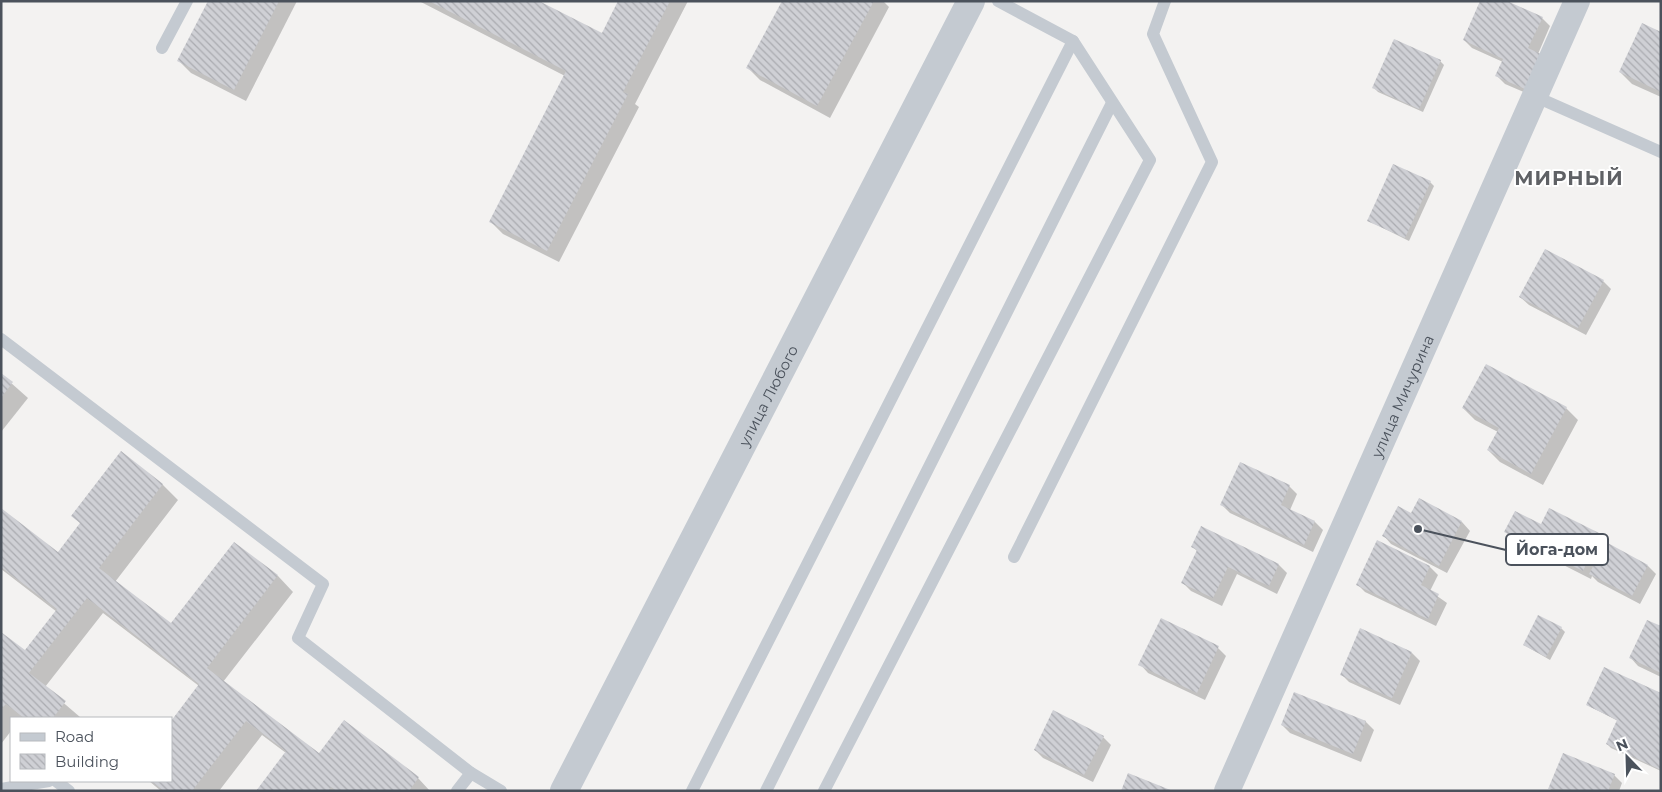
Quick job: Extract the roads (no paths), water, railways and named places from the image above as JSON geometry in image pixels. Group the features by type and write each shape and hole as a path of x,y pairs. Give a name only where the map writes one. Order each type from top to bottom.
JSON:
{"street":[{"name":"улица Любого","path":"564,791 971,1"},
{"name":"улица Мичурина","path":"1227,791 1577,1"}],"lane":[{"path":"162,48 187,1"},
{"path":"824,791 1150,160 1073,41 998,1"},
{"path":"1014,557 1212,162 1153,34 1165,1"},
{"path":"692,791 1073,41"},
{"path":"1534,96 1661,152"},
{"path":"766,791 1112,103"},
{"path":"1,339 324,584 298,638 470,773 501,791"},
{"path":"457,791 470,773"},
{"path":"1,789 43,782"},
{"path":"57,782 69,791"}],"place":[{"name":"Йога-дом","path":"1418,529"}],"district":[{"name":"МИРНЫЙ","path":"1569,178"}]}
